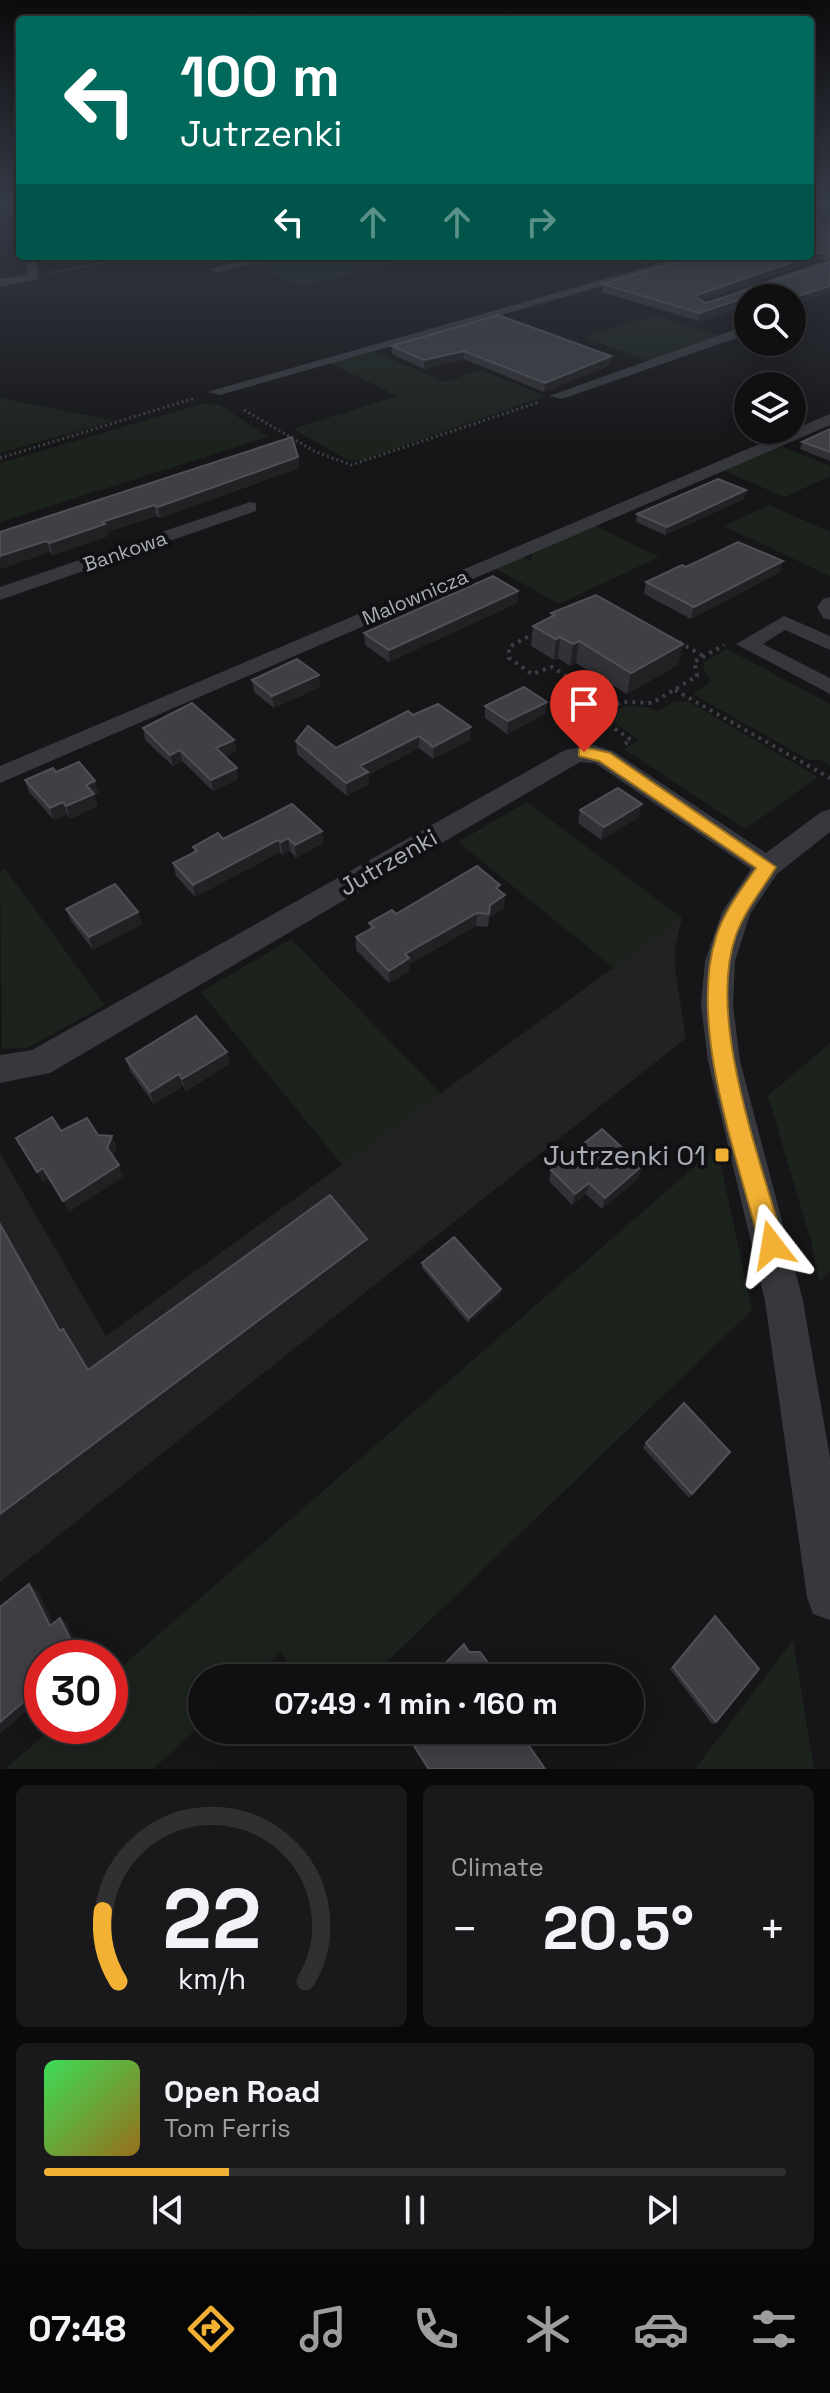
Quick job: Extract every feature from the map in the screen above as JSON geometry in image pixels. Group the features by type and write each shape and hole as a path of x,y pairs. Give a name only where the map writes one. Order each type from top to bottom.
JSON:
{"street":[{"path":"215,392 591,285"},
{"path":"730,296 767,285"},
{"path":"557,396 734,334"},
{"path":"215,392 244,410"},
{"name":"Malownicza","path":"0,775 830,419"},
{"name":"Bankowa","path":"0,594 250,507"},
{"path":"830,603 827,607 830,614"},
{"path":"747,644 784,622 830,644"},
{"path":"747,644 830,687"},
{"name":"Jutrzenki","path":"0,1069 38,1063 574,755 584,752 604,757"},
{"path":"604,757 767,867"},
{"path":"830,818 767,867 736,912 725,939 717,986 717,1027 784,1301 823,1517 830,1597"}],"path":[{"path":"0,458 215,392"},
{"path":"244,410 314,451 351,465 557,396"},
{"path":"536,632 509,647 509,658 532,674 552,667 614,706"},
{"path":"666,635 703,656"},
{"path":"604,757 631,740 597,716 621,702 652,703 697,676 694,662 703,656 731,641 747,644"},
{"path":"675,690 830,778"}],"shaded area":[{"path":"655,315 719,336 648,361 584,337"},
{"path":"373,351 444,382 481,370 545,396 363,460 346,459 293,429 397,396 330,363"},
{"path":"0,398 101,418 114,421 0,453"},
{"path":"202,404 220,405 268,437 0,522 0,463"},
{"path":"778,445 830,466 830,476 785,497 722,470"},
{"path":"769,505 830,532 830,576 724,526"},
{"path":"594,525 659,557 559,604 495,568 522,556 531,561 532,552"},
{"path":"727,649 830,704 830,766 819,759 809,760 693,694 711,681 704,671 704,662"},
{"path":"676,701 689,702 818,777 745,829 624,749 639,740 606,717 623,707 637,706 658,711"},
{"path":"527,802 682,918 614,968 458,842"},
{"path":"5,869 105,1005 27,1048 2,1049 0,872"},
{"path":"682,918 675,948 675,969 686,1038 0,1582 0,1153 106,1336"},
{"path":"291,939 441,1094 343,1166 201,992"},
{"path":"830,1043 830,1271 819,1282 812,1244 768,1096"},
{"path":"717,1147 752,1310 385,1664 288,1664 281,1652 268,1664 188,1664 188,1737 153,1769 5,1769 34,1744 128,1744 128,1661"},
{"path":"793,1640 814,1769 695,1769"}],"building":[{"path":"605,285 727,285 694,296 706,303 734,294 734,301 699,313"},
{"path":"806,285 830,286 806,294"},
{"path":"498,315 611,356 545,383 464,351 424,360 392,346"},
{"path":"830,429 830,452 806,443 806,440"},
{"path":"292,437 298,457 158,507 154,505 102,522 105,524 50,543 46,541 0,556 0,532"},
{"path":"718,479 746,490 667,527 637,514"},
{"path":"738,542 783,561 694,607 646,582 682,565 686,567"},
{"path":"493,576 518,591 389,650 364,633"},
{"path":"596,595 683,644 631,673 579,641 573,644 560,637 556,639 533,626 555,615 551,613"},
{"path":"297,659 319,675 272,696 252,680"},
{"path":"524,687 547,702 508,721 485,706"},
{"path":"192,703 234,740 216,748 237,768 211,780 180,750 170,755 143,728"},
{"path":"438,704 471,727 433,747 419,736 360,766 368,772 346,783 296,741 308,726 336,748 408,711 413,715"},
{"path":"79,762 95,781 86,785 94,794 66,806 63,802 50,808 25,780 53,768 56,772"},
{"path":"618,788 642,804 604,827 580,810"},
{"path":"292,804 322,831 295,845 288,838 281,842 278,840 193,885 173,863 197,851 193,847 218,833 223,839"},
{"path":"477,866 500,885 496,888 505,895 490,905 489,914 477,913 405,954 409,958 389,971 356,937 374,927 369,923 392,910 396,914"},
{"path":"115,884 138,912 89,937 66,909"},
{"path":"196,1016 227,1052 182,1079 179,1074 150,1092 126,1059"},
{"path":"52,1117 61,1131 87,1118 98,1135 112,1136 107,1148 119,1165 63,1201 43,1168 37,1172 16,1138"},
{"path":"602,1129 642,1166 605,1198 589,1183 575,1194 551,1170"},
{"path":"330,1195 367,1239 0,1514 0,1224 60,1331 63,1329 88,1370"},
{"path":"454,1237 501,1289 469,1318 422,1263"},
{"path":"684,1403 730,1452 692,1494 646,1443"},
{"path":"29,1584 50,1626 60,1618 71,1640 24,1640 24,1701 0,1722 0,1607"},
{"path":"715,1616 759,1669 716,1722 673,1667"},
{"path":"464,1644 469,1652 480,1652 489,1664 445,1664"},
{"path":"413,1744 528,1744 545,1769 429,1769"}],"place":[{"name":"Jutrzenki 01","path":"722,1155"}],"route":[{"path":"584,752 604,757 767,867 736,912 725,939 717,986 717,1027 772,1245"}]}
